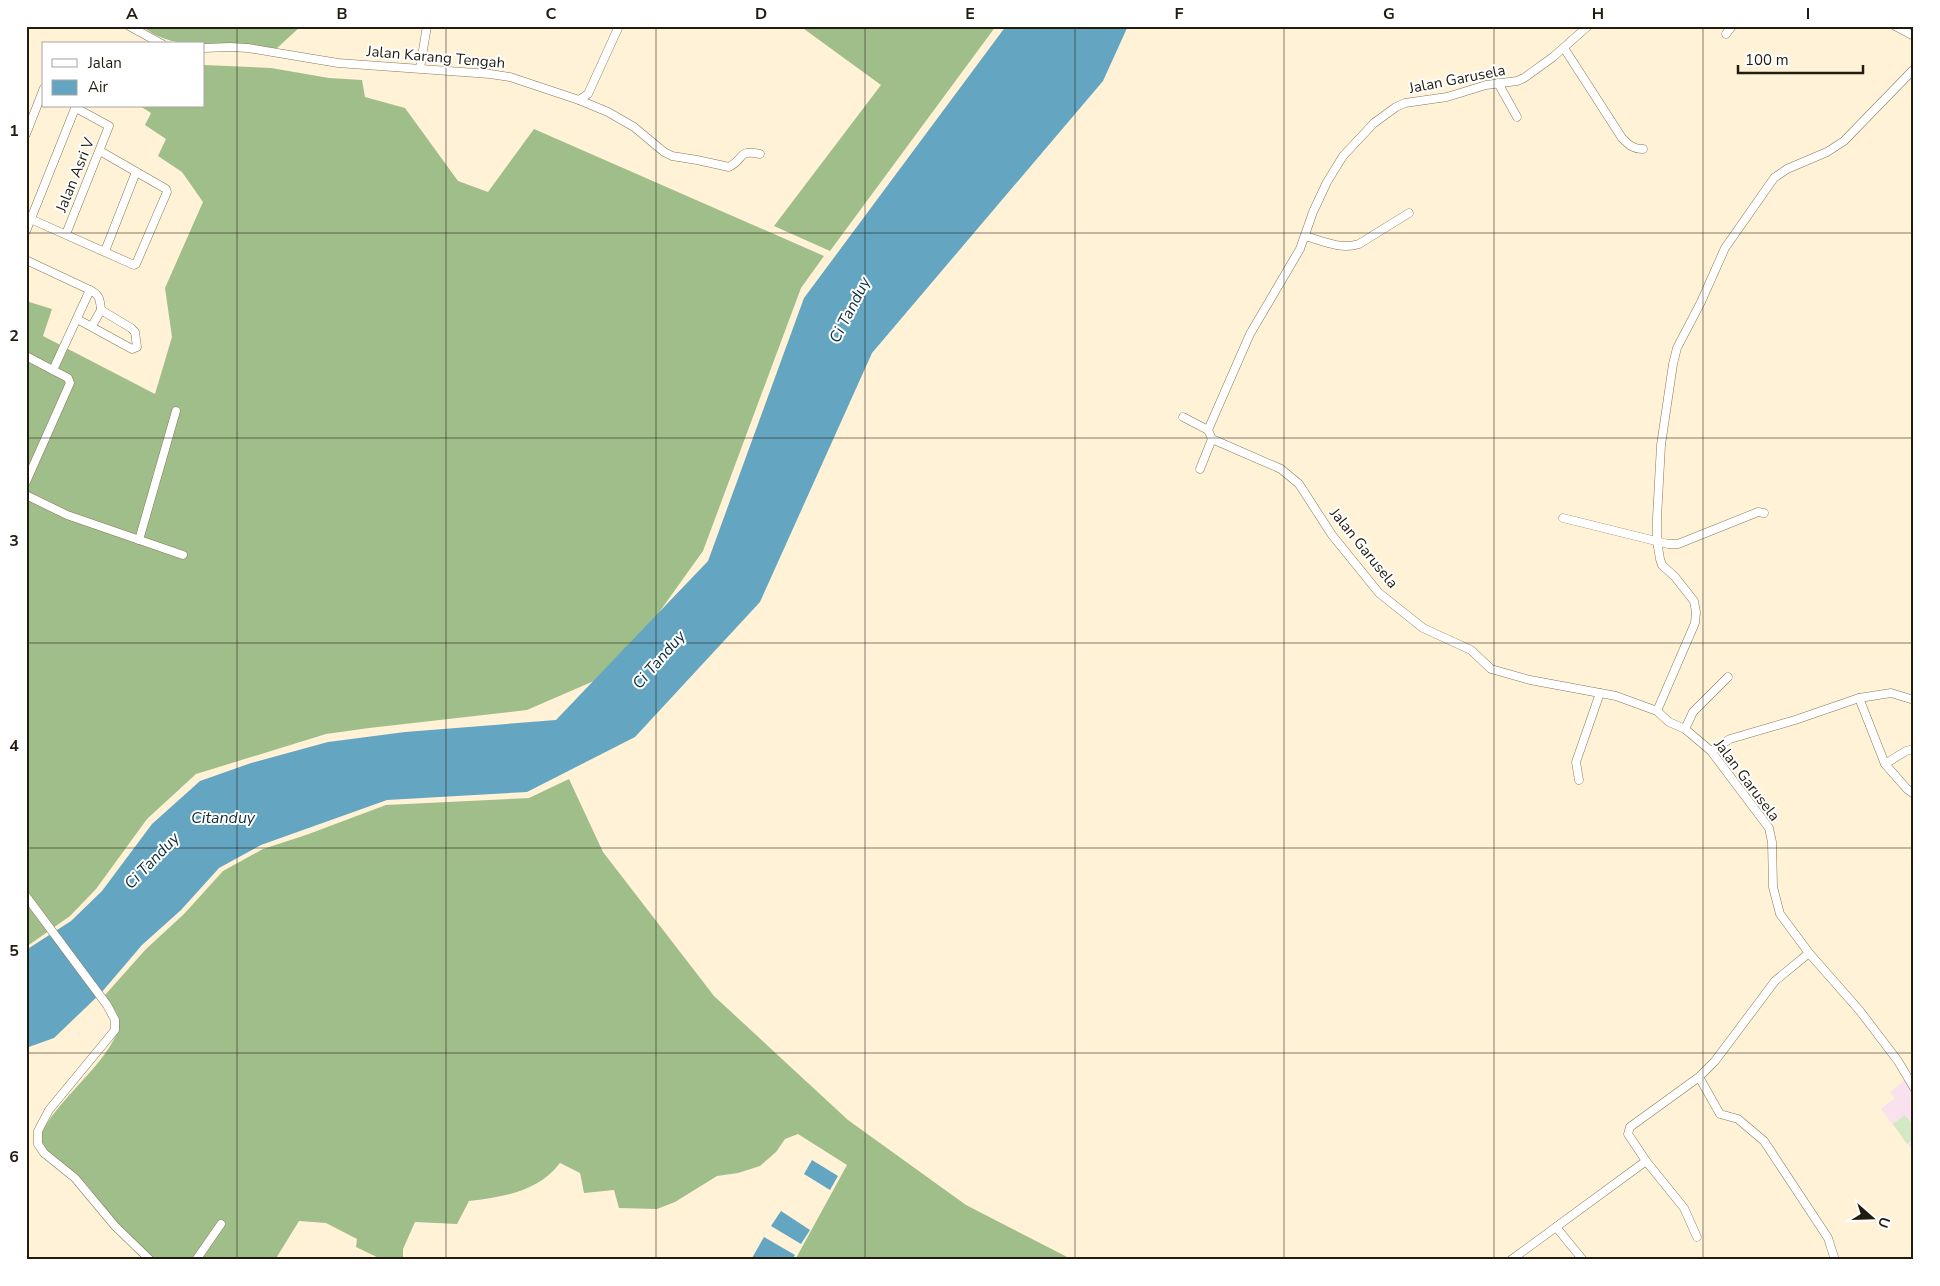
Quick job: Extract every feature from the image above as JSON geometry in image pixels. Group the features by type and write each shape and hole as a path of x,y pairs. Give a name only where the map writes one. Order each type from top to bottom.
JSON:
{"street":[{"path":"129,26 158,42"},
{"path":"420,68 427,26"},
{"path":"579,100 588,94 619,26"},
{"name":"Jalan Garusela","path":"1208,430 1250,334 1300,249 1327,182 1343,156 1374,123 1396,107 1405,103 1447,97 1498,82 1517,81 1524,78 1564,48 1588,26"},
{"path":"1726,34 1732,26"},
{"path":"1895,26 1914,36"},
{"name":"Jalan Karang Tengah","path":"205,48 248,48 323,62 420,68 510,77 579,100 608,112 634,127 664,152 672,156 729,167 744,153 760,154"},
{"path":"1564,48 1622,138 1635,149 1643,149"},
{"path":"1657,711 1695,623 1696,612 1694,601 1675,577 1662,565 1657,541 1661,445 1674,355 1701,302 1725,248 1774,178 1787,169 1820,155 1844,141 1914,70"},
{"path":"1498,82 1516,117"},
{"path":"26,134 42,93"},
{"path":"26,231 29,218 76,108"},
{"name":"Jalan Asri V","path":"66,234 109,126 78,108"},
{"path":"29,218 136,264 167,192 166,189 100,151"},
{"path":"105,251 136,172"},
{"path":"1305,236 1345,247 1352,246 1359,244 1409,213"},
{"path":"26,260 97,293 100,297 101,310 92,326"},
{"path":"53,370 90,290"},
{"path":"77,319 132,349 137,347 135,332 101,310"},
{"path":"26,356 68,378 70,384 26,482"},
{"path":"139,540 176,411"},
{"path":"1183,417 1208,430 1212,438 1200,470"},
{"name":"Jalan Garusela","path":"1212,438 1281,468 1289,474 1305,492 1332,535 1379,593 1422,628 1470,650 1491,669 1537,681 1616,696 1657,711 1669,722 1685,728 1711,751 1769,828 1772,842 1773,887 1777,909 1809,953 1860,1011 1898,1061 1914,1088"},
{"path":"26,495 67,515 183,555"},
{"path":"1564,518 1657,541 1678,544 1758,512 1764,513"},
{"path":"1685,728 1693,712 1728,677"},
{"path":"1579,780 1576,762 1600,693"},
{"path":"1711,751 1730,739 1795,720 1859,698 1891,693 1914,700"},
{"path":"1859,698 1885,764 1914,794"},
{"path":"1885,764 1906,751 1914,749"},
{"path":"26,896 107,1005 115,1020 115,1030 49,1110 38,1130 38,1144 44,1153 75,1178 116,1226 150,1260"},
{"path":"1697,1238 1684,1208 1646,1161 1628,1134 1630,1127 1699,1078 1721,1056 1775,981 1809,953"},
{"path":"1699,1078 1720,1114 1738,1119 1764,1141 1828,1238 1835,1260"},
{"path":"1511,1260 1646,1161"},
{"path":"196,1260 221,1224"},
{"path":"1556,1227 1583,1260"}],"shaded area":[{"path":"1905,1080 1914,1092 1914,1152 1881,1109 1895,1098 1890,1092"}],"green space":[{"path":"142,26 301,26 276,49 205,46 205,42 179,42 163,38"},
{"path":"800,26 996,26 830,251 774,226 881,85"},
{"path":"205,65 271,68 329,78 362,80 365,97 405,108 458,181 488,192 534,129 824,256 801,288 703,551 617,671 527,710 326,734 196,774 147,819 96,889 70,916 26,947 26,301 52,309 43,336 155,394 172,337 165,288 203,202 182,172 158,156 166,139 145,125 151,113 143,108 205,108"},
{"path":"569,779 603,852 714,996 848,1120 966,1205 1073,1260 795,1260 847,1165 798,1134 785,1139 776,1152 760,1166 738,1173 717,1176 675,1202 657,1209 619,1208 614,1190 584,1193 580,1173 560,1163 551,1173 531,1187 507,1195 469,1201 457,1224 415,1222 403,1249 403,1260 383,1260 356,1247 357,1239 326,1223 299,1221 275,1260 153,1260 118,1225 80,1178 44,1149 42,1133 51,1118 95,1066 108,1049 117,1032 118,1018 105,995 146,949 184,914 223,871 263,849 386,805 529,798"},
{"path":"1905,1115 1914,1127 1914,1138 1907,1144 1893,1124"}],"water":[{"path":"1006,26 1128,26 1103,81 872,353 760,602 635,737 527,792 387,800 261,845 219,868 181,910 142,945 101,993 54,1038 26,1048 26,950 71,921 102,891 152,824 200,781 251,763 328,742 405,732 556,720 708,561 804,298"},
{"path":"812,1160 838,1176 830,1190 804,1174"},
{"path":"781,1211 810,1230 801,1244 771,1226"},
{"path":"764,1237 795,1255 792,1260 755,1260 752,1258"}],"water label":[{"name":"Ci Tanduy","path":"850,310"},
{"name":"Ci Tanduy","path":"659,660"},
{"name":"Citanduy","path":"223,818"},
{"name":"Ci Tanduy","path":"152,861"}]}
